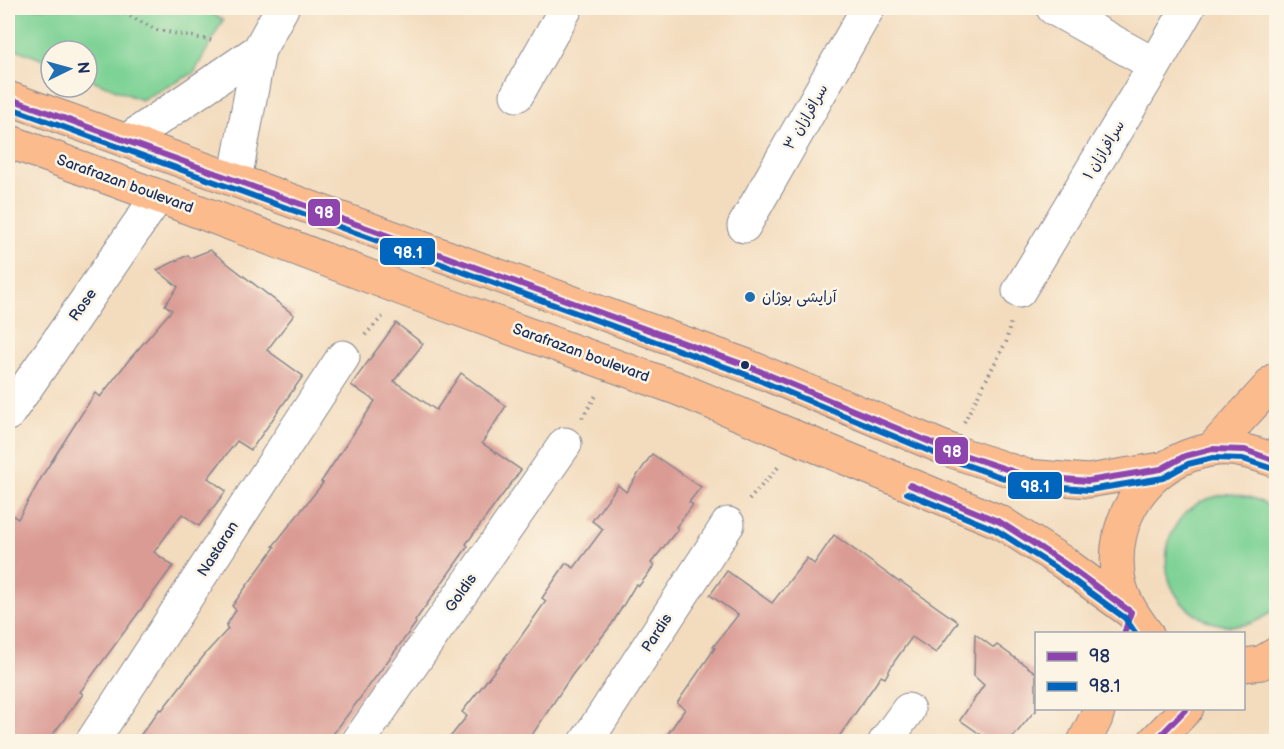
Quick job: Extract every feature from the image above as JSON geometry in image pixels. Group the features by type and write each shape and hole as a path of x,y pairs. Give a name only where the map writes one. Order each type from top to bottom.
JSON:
{"main road":[{"path":"8,98 745,365 950,450 1027,476 1088,481 1161,470"},
{"name":"Sarafrazan boulevard","path":"8,141 408,291 679,389 1000,522 1064,563 1134,626"},
{"path":"1212,449 1276,379"},
{"path":"1134,626 1120,583 1117,551 1123,520 1138,492 1161,470 1185,456 1212,449 1245,450 1276,461"},
{"path":"1245,665 1261,663 1276,654"},
{"path":"1084,741 1098,710"},
{"path":"1154,741 1184,710"}],"street":[{"path":"235,180 259,50 282,8"},
{"path":"517,95 566,8"},
{"name":"سرافرازان ۳","path":"744,226 868,8"},
{"path":"1053,8 1155,65"},
{"name":"سرافرازان ۱","path":"1019,291 1188,8"},
{"path":"126,141 259,50"},
{"name":"Rose","path":"8,414 158,196"},
{"name":"Nastaran","path":"92,741 343,357"},
{"name":"Goldis","path":"358,741 565,444"},
{"name":"Pardis","path":"586,741 728,524"},
{"path":"885,741 908,710"}],"path":[{"path":"114,8 157,30 259,50"},
{"path":"343,357 408,291"},
{"path":"950,450 1006,342 1019,291"},
{"path":"565,444 615,366"},
{"path":"728,524 803,440"}],"green space":[{"path":"8,8 203,8 223,20 194,73 141,100 99,83 99,39 39,39 39,58 8,46"},
{"path":"1227,494 1253,498 1276,512 1276,607 1269,614 1254,622 1233,626 1211,622 1192,612 1184,604 1171,584 1166,559 1172,533 1186,512 1204,500"}],"building":[{"path":"210,250 294,315 267,350 303,376 251,450 237,441 208,478 226,491 199,526 182,514 154,552 173,566 80,692 83,694 48,741 8,741 8,513 18,519 44,473 95,393 100,397 172,310 165,305 178,287 157,270 188,255 190,258"},
{"path":"396,323 423,344 394,381 436,410 461,373 506,406 482,443 521,470 466,544 468,546 415,621 416,623 328,741 136,741 228,629 226,626 236,610 232,606 275,547 273,546 323,483 321,482 375,401 351,385"},
{"path":"652,454 701,487 689,502 693,505 676,527 678,529 651,563 654,566 639,586 636,584 612,624 572,675 528,741 447,741 467,716 462,712 546,601 542,598 566,563 574,568 603,529 592,521 618,485 626,492"},
{"path":"834,535 958,622 936,653 912,637 885,678 881,676 836,741 663,741 685,709 677,703 715,648 713,647 738,615 710,595 727,571 772,603 807,558 814,564"},
{"path":"975,634 994,648 997,645 1035,672 1036,711 1010,741 990,741 960,720 984,685 974,676"}],"transit line":[{"name":"98","path":"8,98 745,365 949,450 1027,476 1088,481 1161,469 1185,456 1212,449 1245,450 1276,461"},
{"name":"98.1","path":"8,107 742,373 946,458 1024,485 1089,490 1163,478 1188,464 1213,458 1243,459 1273,469"},
{"name":"98","path":"910,485 1000,522 1064,563 1131,612 1125,632"},
{"name":"98.1","path":"907,493 996,530 1059,570 1125,618 1135,632"},
{"name":"98","path":"1154,742 1185,710"}],"place":[{"name":"آرایشی بوژان","path":"750,297"}]}
